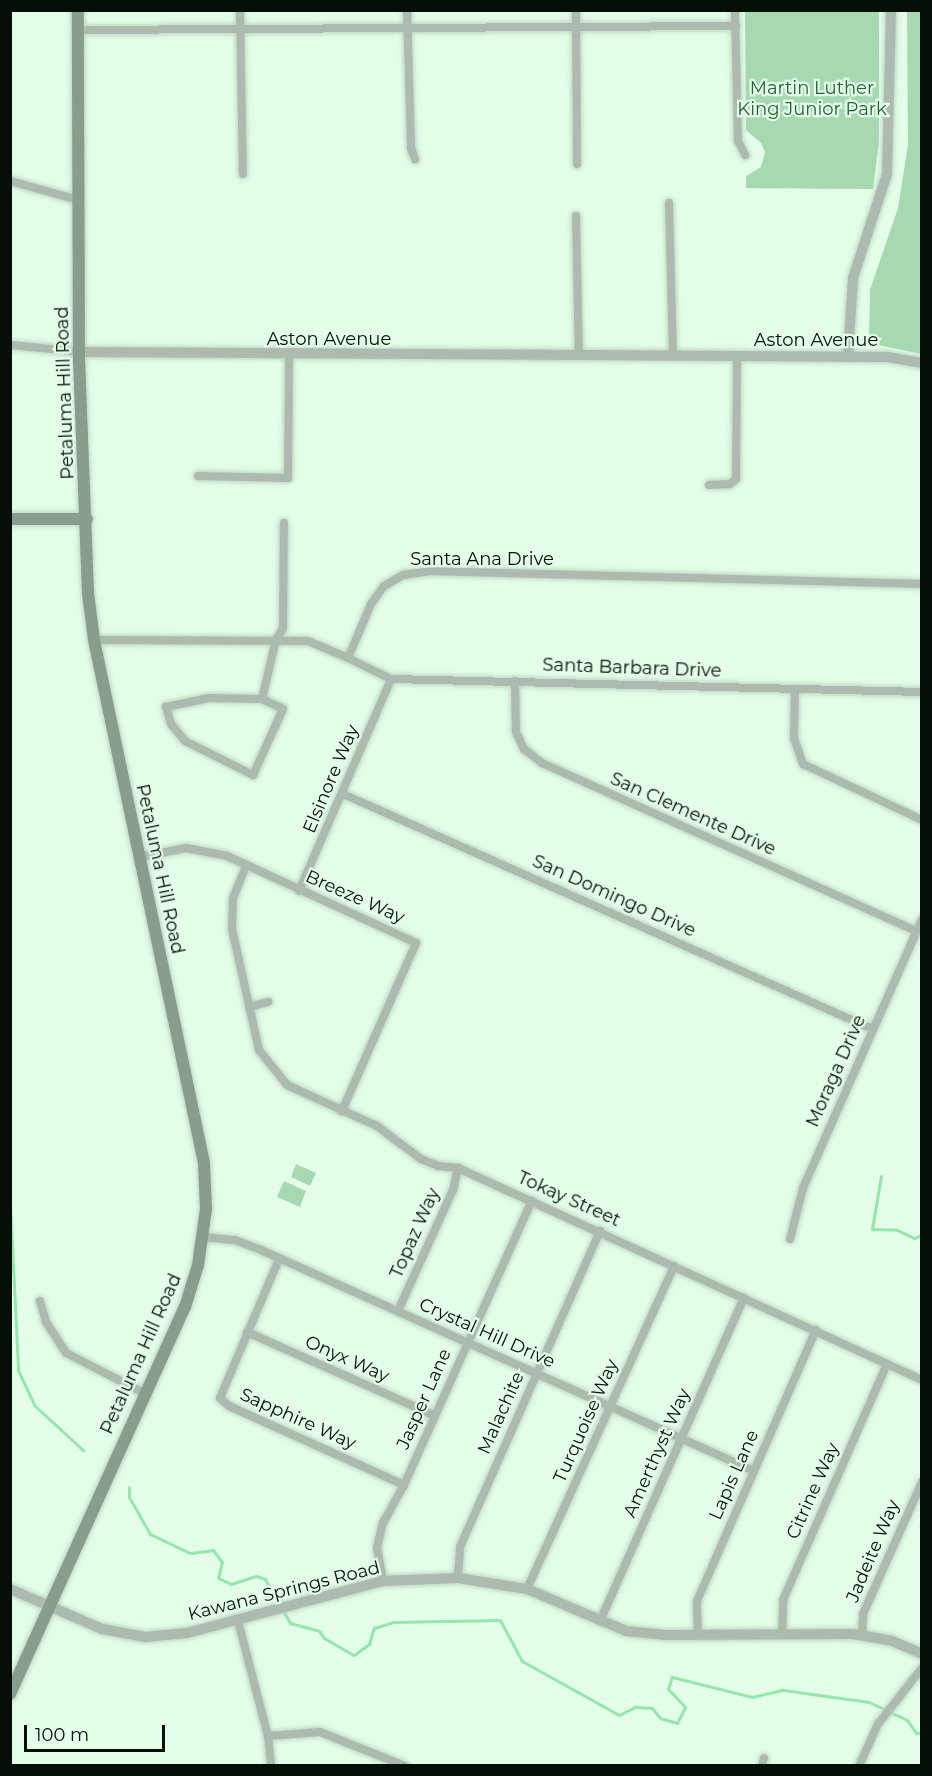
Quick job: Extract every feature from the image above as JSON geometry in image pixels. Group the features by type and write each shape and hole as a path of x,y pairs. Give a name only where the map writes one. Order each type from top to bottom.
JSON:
{"main road":[{"name":"Petaluma Hill Road","path":"10,1694 51,1607 144,1393 185,1307 204,1237 204,1163 94,640 87,577 87,519 80,352 78,10"},
{"path":"10,519 87,519"}],"street":[{"path":"240,10 243,174"},
{"path":"407,10 411,148 415,159"},
{"path":"576,10 577,164"},
{"path":"735,10 738,141 745,155"},
{"path":"848,357 854,278 887,174 891,10"},
{"path":"79,30 736,26"},
{"path":"10,182 78,200"},
{"path":"669,203 673,356"},
{"path":"576,216 579,356"},
{"path":"10,345 80,352"},
{"name":"Aston Avenue","path":"80,352 888,357 921,363"},
{"path":"198,476 288,478 289,355"},
{"path":"709,485 730,484 736,479 737,357"},
{"path":"262,699 276,640 283,628 284,523"},
{"name":"Santa Ana Drive","path":"348,658 384,586 412,574 921,585"},
{"path":"94,640 309,641 348,658"},
{"name":"Santa Barbara Drive","path":"348,658 391,680 515,681 921,692"},
{"name":"Elsinore Way","path":"299,891 391,680"},
{"name":"San Clemente Drive","path":"515,681 516,732 524,749 542,763 916,931"},
{"path":"795,689 794,738 803,764 921,820"},
{"path":"209,698 262,699 283,709 253,775 185,741 171,724 166,707 209,698"},
{"name":"San Domingo Drive","path":"343,794 872,1029"},
{"name":"Breeze Way","path":"140,857 186,848 207,850 416,943 342,1111"},
{"name":"Tokay Street","path":"246,866 231,914 259,1050 271,1069 287,1085 377,1126 421,1159 438,1166 458,1168 532,1200 921,1380"},
{"name":"Moraga Drive","path":"790,1239 803,1188 921,920"},
{"path":"249,1007 268,1002"},
{"name":"Topaz Way","path":"398,1311 453,1190 458,1168"},
{"name":"Jasper Lane","path":"383,1581 378,1536 404,1485 532,1200"},
{"name":"Malachite","path":"458,1578 460,1547 600,1231"},
{"name":"Crystal Hill Drive","path":"204,1237 235,1240 279,1258 754,1471"},
{"name":"Sapphire Way","path":"279,1258 222,1389 224,1403 404,1485"},
{"name":"Turquoise Way","path":"527,1589 674,1266"},
{"name":"Amerthyst Way","path":"600,1621 744,1298"},
{"path":"40,1301 45,1322 66,1353 90,1369 144,1393"},
{"name":"Lapis Lane","path":"698,1635 697,1601 816,1330"},
{"name":"Onyx Way","path":"247,1332 434,1415"},
{"name":"Citrine Way","path":"782,1635 783,1600 887,1364"},
{"name":"Jadeite Way","path":"862,1635 863,1614 921,1482"},
{"name":"Kawana Springs Road","path":"10,1589 102,1629 145,1637 187,1633 383,1581 458,1578 527,1589 626,1631 698,1635 862,1635 892,1641 921,1654"},
{"path":"238,1621 268,1736 271,1766"},
{"path":"859,1766 878,1724 921,1668"},
{"path":"268,1736 320,1731 405,1766"}],"green space":[{"name":"Martin Luther King Junior Park","path":"745,11 879,11 879,142 873,189 746,188 746,176 761,167 765,152 761,143 746,130"},
{"path":"907,11 922,11 921,354 869,343 870,290 898,208 908,145"},
{"path":"296,1164 316,1173 310,1186 291,1177"},
{"path":"284,1181 306,1191 300,1207 277,1197"}],"waterway":[{"path":"881,1176 872,1229 897,1230 914,1238 922,1235"},
{"path":"10,1204 18,1370 34,1405 83,1450"},
{"path":"129,1487 129,1497 150,1534 190,1553 213,1550 222,1562 218,1578 231,1584 256,1576 265,1579 290,1623 319,1631 324,1638 354,1655 369,1644 374,1628 394,1622 500,1620 522,1661 619,1715 635,1707 652,1708 660,1718 677,1723 685,1707 668,1689 672,1677 752,1697 783,1690 869,1702 907,1720 916,1733 922,1733"}]}
